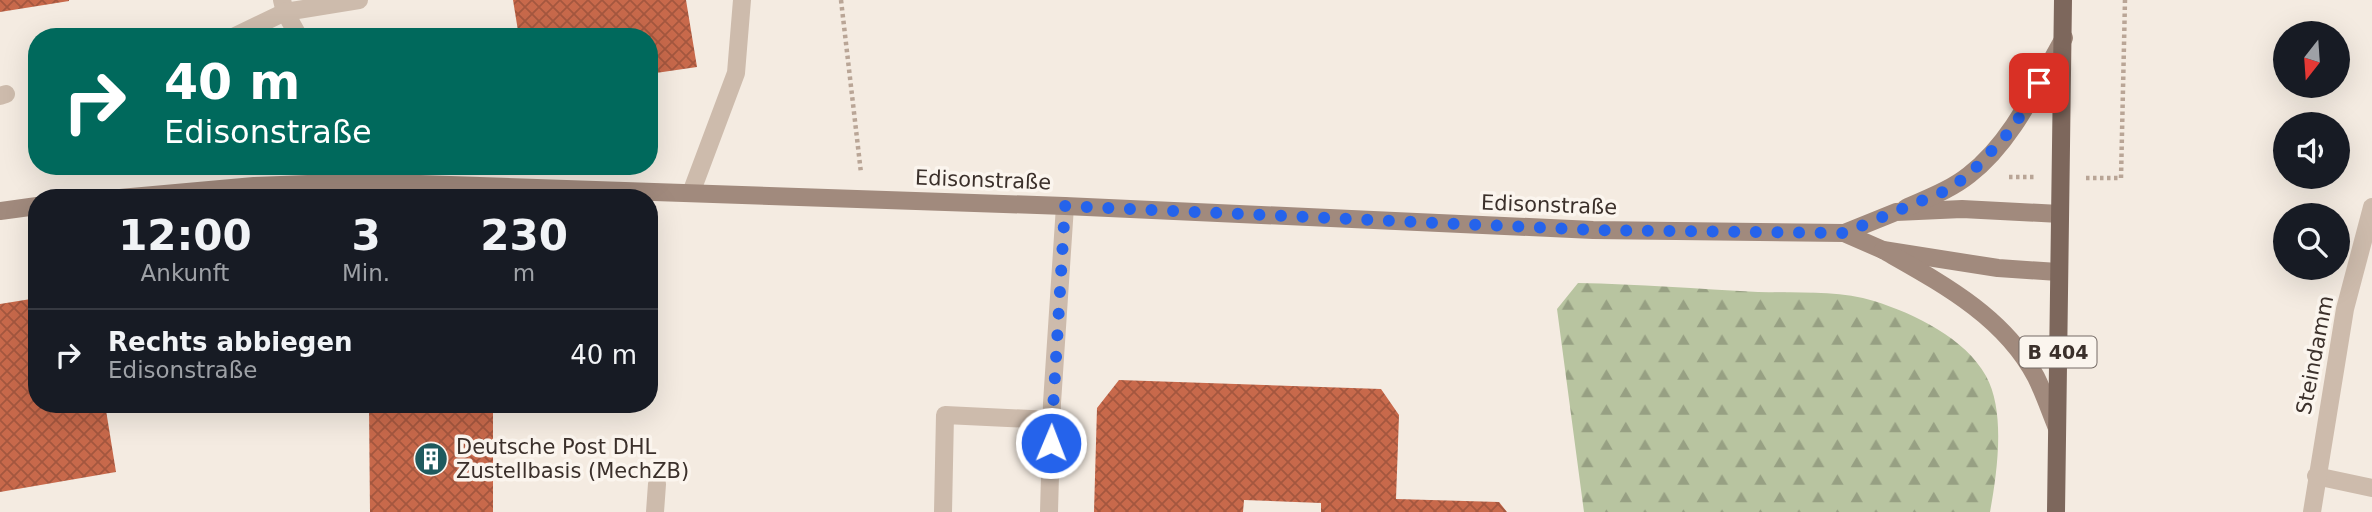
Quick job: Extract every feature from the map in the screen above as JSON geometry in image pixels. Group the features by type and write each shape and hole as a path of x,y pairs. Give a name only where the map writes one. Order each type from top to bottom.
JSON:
{"main road":[{"name":"B 404","path":"2056,512 2058,272 2063,178 2063,0"}],"street":[{"path":"248,28 284,6 359,0"},
{"path":"691,192 736,73 742,0"},
{"path":"284,6 295,28"},
{"path":"1896,212 1945,191 1989,156 2013,128 2064,38"},
{"name":"Edisonstraße","path":"220,189 351,175"},
{"name":"Edisonstraße","path":"378,175 636,189"},
{"name":"Edisonstraße","path":"658,190 1593,230 1844,233 1896,212 1962,209 2060,214"},
{"path":"1049,512 1051,420 1065,206"},
{"path":"0,211 28,207"},
{"name":"Steindamm","path":"2312,512 2345,309 2372,207"},
{"name":"Edisonstraße","path":"1844,233 1883,250 1998,268 2058,272"},
{"path":"1883,250 1945,286 2001,330 2036,377 2058,431"},
{"path":"943,512 944,415 1051,420"},
{"path":"2316,476 2372,488"},
{"path":"655,512 657,484"}],"path":[{"path":"841,0 864,199"},
{"path":"2063,178 2121,177 2124,0"}],"green space":[{"path":"1578,283 1846,295 1874,301 1922,320 1952,339 1977,362 1992,391 1996,407 1998,443 1990,512 1584,512 1557,309"}],"building":[{"path":"0,0 69,0 69,1 0,12"},
{"path":"513,0 686,0 697,67 658,73 658,28 518,28"},
{"path":"28,299 28,413 106,413 116,472 0,492 0,304"},
{"path":"1119,380 1381,389 1399,415 1396,499 1499,502 1507,512 1321,512 1321,503 1244,500 1243,512 1094,512 1097,408"},
{"name":"Deutsche Post DHL Zustellbasis (MechZB)","path":"369,413 493,413 493,512 370,512"}],"place":[{"name":"Deutsche Post DHL Zustellbasis (MechZB)","path":"431,459"}],"route":[{"path":"1051,443 1065,206 1593,230 1844,233 1945,191 1969,175 2013,128 2039,83"}]}
